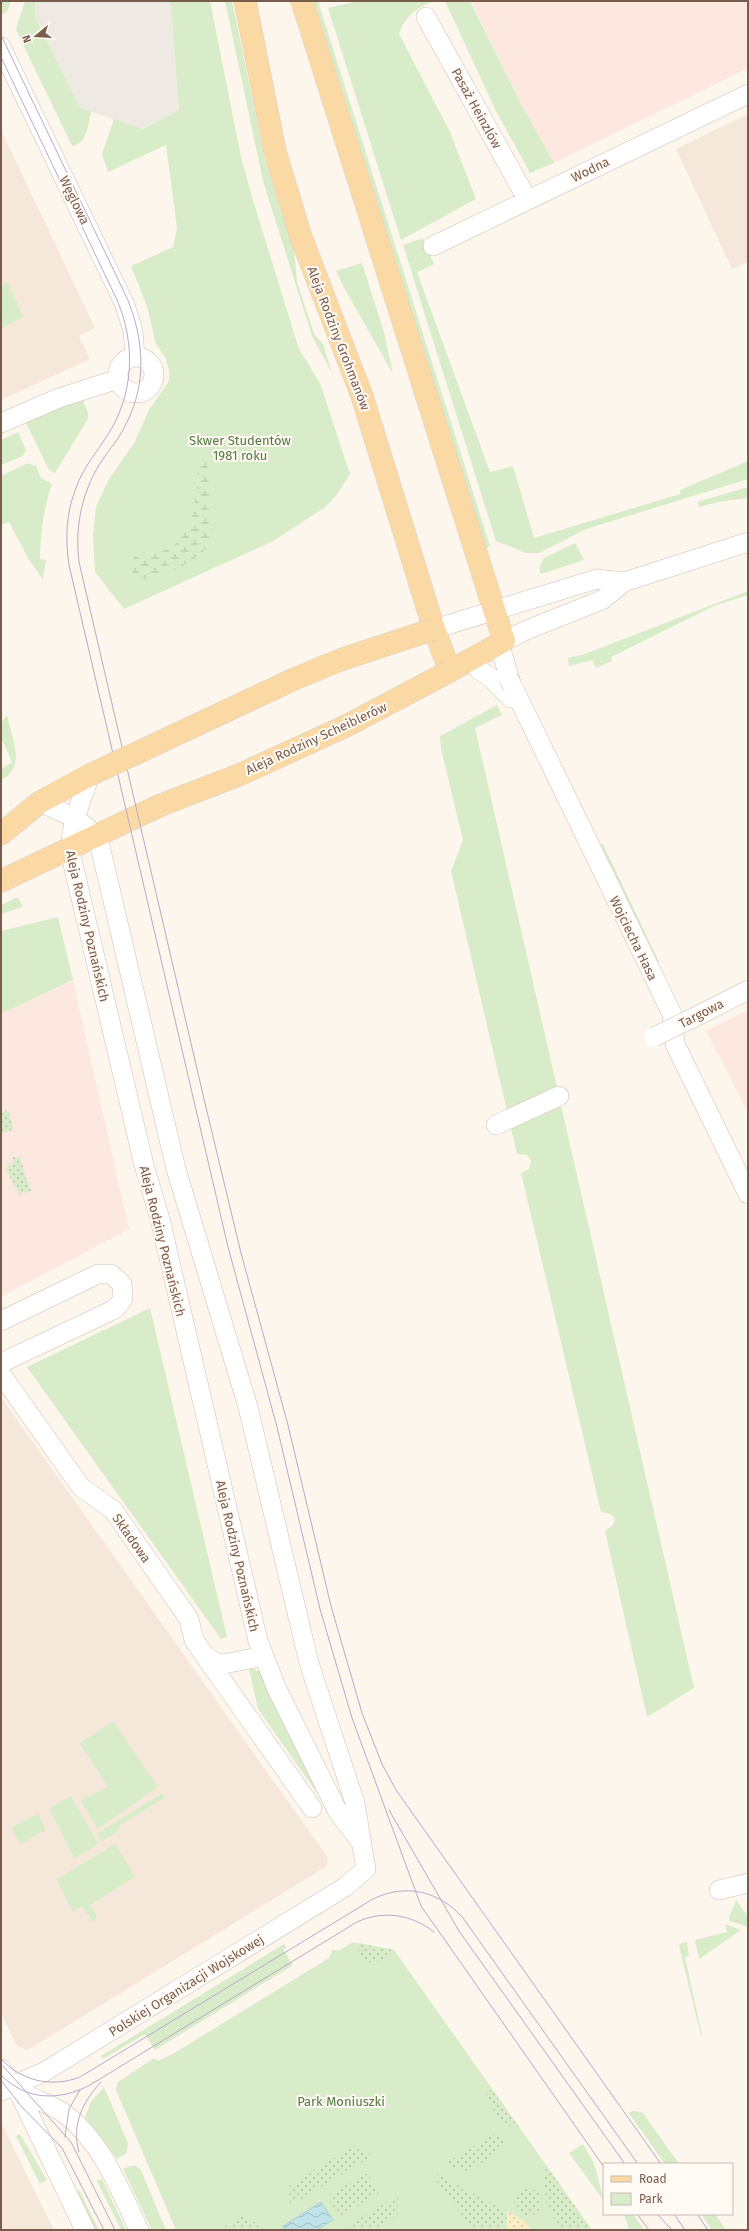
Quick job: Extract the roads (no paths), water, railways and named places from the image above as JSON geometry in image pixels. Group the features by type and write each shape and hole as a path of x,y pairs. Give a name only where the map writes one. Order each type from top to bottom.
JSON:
{"main road":[{"name":"Aleja Rodziny Grohmanów","path":"244,1 275,151 301,237 320,290 345,349 374,435 434,628 450,671"},
{"path":"302,1 481,568 494,610 503,647"},
{"name":"Aleja Rodziny Scheiblerów","path":"1,834 40,802 90,775 292,680 340,660 434,628"},
{"name":"Aleja Rodziny Scheiblerów","path":"1,881 175,799 272,761 378,710 450,671 503,647"}],"street":[{"name":"Pasaż Heinzlów","path":"426,17 527,199"},
{"name":"Węglowa","path":"1,47 125,305 133,331 135,357"},
{"name":"Wodna","path":"433,246 527,199 748,94"},
{"path":"135,357 147,361 153,371 152,382 148,388 144,391 132,393 123,387 118,378 121,363 135,357"},
{"path":"1,423 59,398 118,378"},
{"name":"Aleja Rodziny Scheiblerów","path":"503,647 529,629 602,600 624,582 748,542"},
{"name":"Aleja Rodziny Scheiblerów","path":"434,628 597,579 624,582"},
{"path":"478,669 490,677 512,698 511,683 503,647"},
{"name":"Wojciecha Hasa","path":"510,682 672,1014 675,1044 748,1194"},
{"path":"75,819 90,775"},
{"path":"40,802 75,819 86,826 96,836"},
{"name":"Aleja Rodziny Poznańskich","path":"75,819 62,853 80,892 144,1165 165,1241 263,1656 338,1812 360,1841"},
{"name":"Aleja Rodziny Poznańskich","path":"96,836 176,1169 248,1407 309,1664 355,1804 360,1824 360,1841 366,1869"},
{"name":"Targowa","path":"654,1037 748,990"},
{"path":"496,1125 559,1096"},
{"path":"1,1321 98,1274 111,1274 122,1284 123,1299 115,1309 1,1364"},
{"name":"Składowa","path":"1,1374 81,1487 113,1510 189,1618 194,1640 204,1656 312,1808"},
{"path":"204,1656 215,1662 224,1664 263,1656"},
{"name":"Polskiej Organizacji Wojskowej","path":"8,2089 44,2072 345,1887 366,1869"},
{"path":"719,1890 748,1883"},
{"path":"1,2069 8,2089 85,2230"},
{"path":"8,2089 60,2110 77,2126 107,2164 139,2230"}],"water":[{"path":"321,2202 333,2220 317,2230 285,2230 283,2226"}],"tram line":[{"path":"1,35 127,298 137,329 141,360 138,392 124,428 99,465 88,488 79,524 79,562 241,1253 288,1425 331,1606 362,1713 382,1764 396,1790 660,2163"},
{"path":"1,57 117,300 127,334 129,369 123,404 116,420 82,474 76,488 70,507 67,526 69,565 228,1247 277,1427 320,1609 352,1718 421,1906 603,2166"},
{"path":"389,1810 459,1931 624,2163"},
{"path":"1,2059 18,2073 38,2080 59,2082 80,2077 373,1899 398,1891 421,1892 443,1901 463,1918 637,2163"},
{"path":"1,2075 11,2084 32,2094 44,2096 67,2094 90,2085 357,1922 377,1916 397,1916 416,1921 434,1932"},
{"path":"3,2066 71,2142 115,2230"},
{"path":"1,2080 21,2106 62,2148 104,2230"},
{"path":"79,2152 77,2132 80,2114 89,2097 101,2082"},
{"path":"65,2137 69,2109 80,2090"},
{"path":"638,2215 649,2230"},
{"path":"658,2215 671,2229"},
{"path":"675,2215 685,2230"},
{"path":"698,2215 708,2230"}],"park label":[{"name":"Skwer Studentów 1981 roku","path":"240,448"},
{"name":"Park Moniuszki","path":"341,2101"}]}
